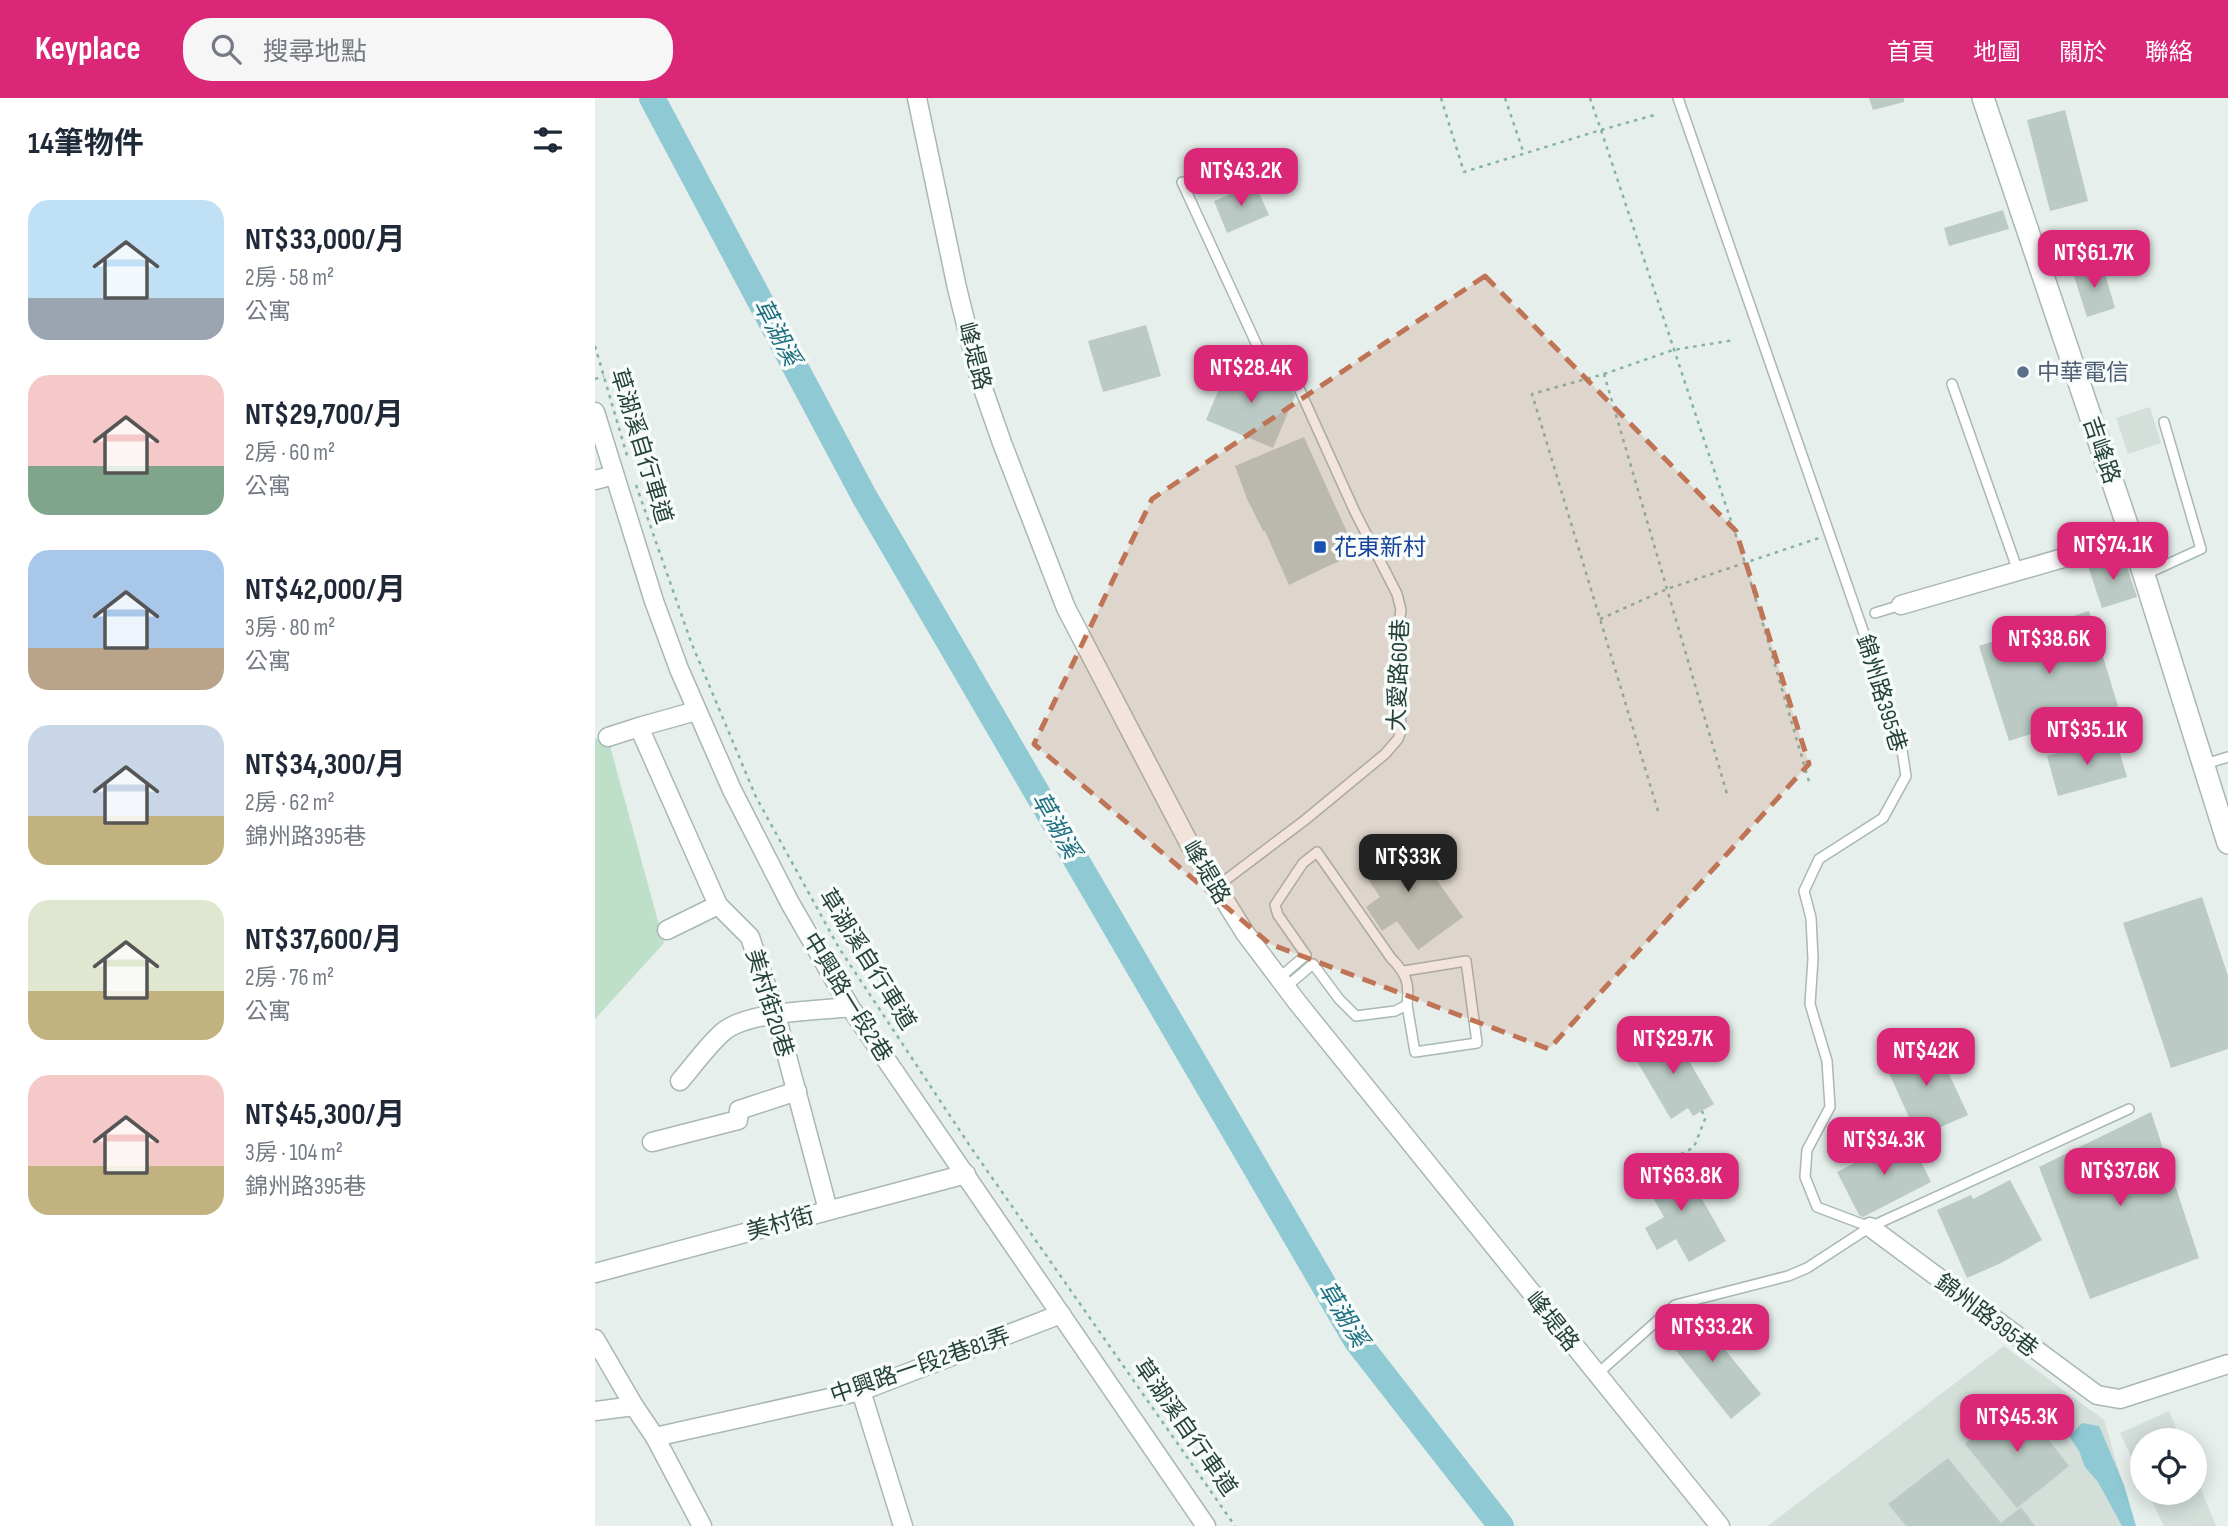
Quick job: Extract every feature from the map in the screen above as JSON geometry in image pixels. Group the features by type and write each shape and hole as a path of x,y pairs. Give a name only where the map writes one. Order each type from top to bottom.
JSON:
{"street":[{"name":"峰堤路","path":"917,98 957,288 980,380 1006,455 1066,608 1190,845 1215,888 1282,982 1720,1526"},
{"name":"吉峰路","path":"1983,98 2132,538 2228,843"},
{"name":"中興路一段2巷","path":"595,412 654,601 696,711 765,855 850,1007 1206,1526"},
{"path":"595,480 614,475"},
{"path":"1901,604 2132,538"},
{"path":"608,737 696,711"},
{"name":"美村街20巷","path":"639,727 718,905 750,937 776,1015 828,1210"},
{"path":"667,930 718,905"},
{"path":"680,1081 725,1030 748,1020 850,1007"},
{"path":"652,1142 738,1120 739,1110 797,1091"},
{"name":"美村街","path":"595,1273 966,1174"},
{"name":"錦州路395巷","path":"1870,1227 2097,1395 2120,1399 2228,1364"},
{"name":"中興路一段2巷81弄","path":"655,1437 861,1391 1061,1314"},
{"path":"595,1339 633,1406 655,1437 702,1526"},
{"path":"861,1391 902,1526"},
{"path":"595,1411 633,1406"}],"lane":[{"name":"錦州路395巷","path":"1678,98 1900,737 1906,776 1883,818 1819,859 1804,891 1811,918 1813,958 1810,1004 1827,1060 1830,1107 1807,1150 1805,1177 1817,1207 1870,1227"},
{"name":"大愛路60巷","path":"1182,182 1261,354 1293,375 1355,512 1389,576 1401,610 1397,635 1401,731 1398,739 1385,754 1305,820 1215,888"},
{"path":"1952,384 2018,571"},
{"path":"2144,575 2201,550 2164,422"},
{"path":"1875,613 1901,604"},
{"path":"2203,764 2228,757"},
{"path":"1282,982 1306,955 1278,915 1275,905 1303,863 1317,852 1391,958 1404,971 1415,1052 1477,1043 1466,961 1404,971"},
{"path":"1282,982 1313,964 1339,999 1356,1016 1395,1011 1407,1005"},
{"path":"1596,1374 1675,1305 1788,1276 1807,1268 1870,1227 2129,1109"}],"path":[{"path":"1441,98 1464,172 1658,114"},
{"path":"1505,98 1524,154"},
{"path":"1590,98 1745,563 1810,785"},
{"path":"1658,811 1532,394 1604,374 1673,350 1734,340"},
{"name":"草湖溪自行車道","path":"595,346 628,460"},
{"path":"1604,374 1727,794"},
{"path":"595,379 604,376"},
{"name":"草湖溪自行車道","path":"636,484 691,642 756,797 839,948 972,1149 1235,1526"},
{"path":"1600,619 1667,589 1819,538"},
{"path":"1671,1164 1669,1161 1694,1147 1705,1119 1702,1111"}],"highlighted area":[{"path":"1485,276 1736,531 1809,764 1549,1049 1270,944 1034,744 1152,499"}],"shaded area":[{"path":"2150,407 2161,443 2128,454 2116,418"},
{"path":"2004,1346 2104,1420 2135,1526 1768,1526"},
{"path":"2169,1411 2176,1428 2131,1428"},
{"path":"2130,1429 2130,1454 2120,1433"},
{"path":"2207,1504 2216,1526 2164,1526 2154,1505"}],"green space":[{"path":"595,738 610,746 664,943 595,1019"}],"water":[{"path":"2082,1423 2099,1426 2124,1485 2136,1526 2122,1526 2098,1482 2085,1467 2069,1436"}],"building":[{"path":"1869,98 1904,98 1904,102 1873,110"},
{"path":"2065,110 2088,201 2050,211 2027,120"},
{"path":"1255,184 1269,215 1227,233 1214,201"},
{"path":"2003,210 2009,229 1949,246 1944,228"},
{"path":"2102,264 2115,308 2087,317 2073,273"},
{"path":"1146,325 1161,376 1103,392 1088,341"},
{"path":"1230,362 1291,388 1295,396 1273,448 1206,420"},
{"path":"1304,437 1357,554 1289,585 1265,531 1247,499 1235,466"},
{"path":"2123,555 2137,597 2102,608 2088,566"},
{"path":"2089,611 2118,706 2009,741 1979,646"},
{"path":"2115,737 2127,777 2058,796 2047,756"},
{"path":"1404,834 1463,917 1418,950 1397,921 1382,931 1366,907 1380,897 1359,866"},
{"path":"2202,897 2228,976 2228,1049 2171,1068 2123,923"},
{"path":"1671,1030 1714,1104 1693,1116 1688,1108 1671,1119 1632,1053"},
{"path":"1933,1039 1968,1115 1918,1137 1884,1062"},
{"path":"2151,1112 2199,1258 2090,1299 2039,1167"},
{"path":"1908,1135 1931,1182 1863,1217 1859,1215 1837,1172"},
{"path":"1679,1159 1726,1241 1689,1262 1676,1239 1657,1250 1645,1228 1664,1217 1643,1180"},
{"path":"2010,1180 2042,1240 1967,1278 1937,1210 1971,1195 1973,1199"},
{"path":"1692,1309 1761,1394 1731,1419 1662,1333"},
{"path":"2017,1399 2069,1466 2017,1508 1965,1444"},
{"path":"1948,1458 2001,1523 2021,1507 2035,1526 1906,1526 1888,1504"}],"waterway":[{"name":"草湖溪","path":"652,98 864,496 1356,1340 1501,1526"}],"place":[{"name":"中華電信","path":"2023,372"},
{"name":"花東新村","path":"1320,547"}]}
